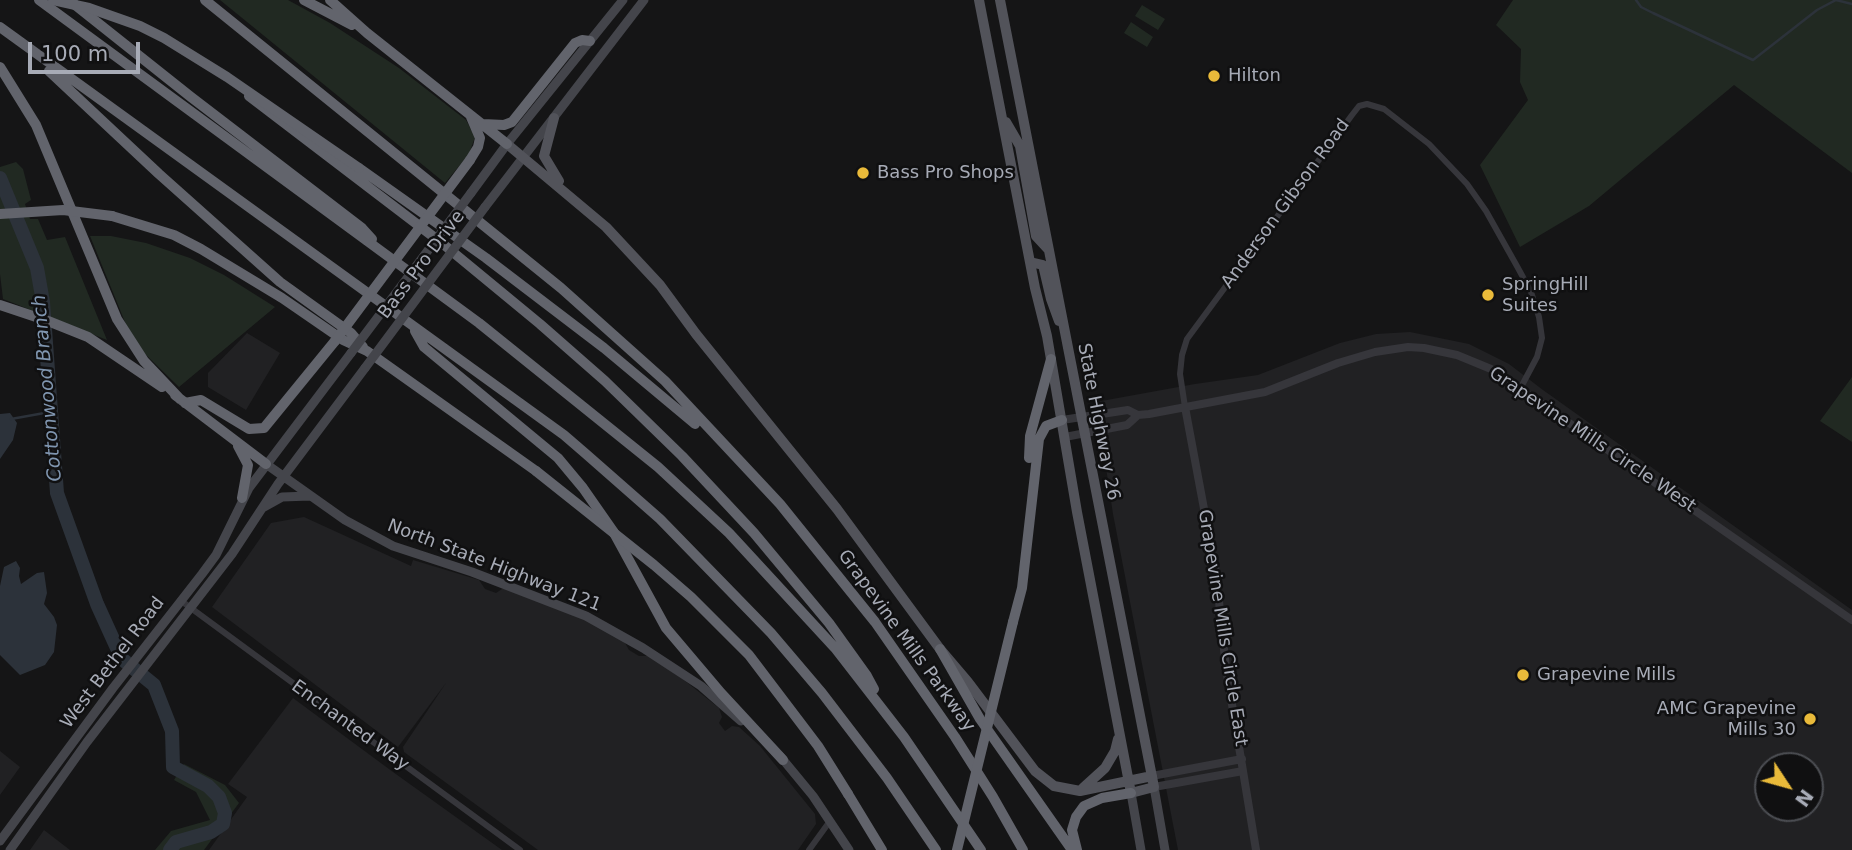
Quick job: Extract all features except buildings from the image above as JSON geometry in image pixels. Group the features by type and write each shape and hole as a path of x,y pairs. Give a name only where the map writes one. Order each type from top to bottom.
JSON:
{"highway":[{"path":"38,0 479,323 658,467 729,533 835,648 886,713 981,850"},
{"path":"53,0 89,8 139,26 164,38 227,77 356,172 486,258 604,348 742,466"},
{"path":"69,0 362,228 388,256"},
{"path":"205,0 561,288 664,381 742,466"},
{"path":"304,0 367,33"},
{"path":"330,0 367,33 507,144"},
{"path":"0,27 564,435 660,519 771,633 822,693 887,778 936,850"},
{"path":"483,124 504,125 512,122 575,43 590,41"},
{"path":"34,53 40,62 159,174 280,282 351,333 367,351"},
{"path":"0,67 36,125 117,319 144,361 183,401 201,401 249,429 264,428 335,341 470,160 480,138 468,112"},
{"path":"356,172 540,324 605,381 682,456 754,533 829,623 867,676 886,713"},
{"path":"0,214 64,210 112,216 174,235 282,298 343,340 367,351 536,471 654,565 691,597 749,655 818,746 883,850"},
{"path":"3,306 73,330 104,347 183,401 266,464"},
{"path":"412,326 424,346 558,458 613,531 666,628 783,760"},
{"path":"1030,509 1030,436 1051,359"},
{"path":"957,850 1022,588 1038,439 1046,426 1062,420"},
{"path":"234,440 248,465 242,498"},
{"name":"Grapevine Mills Parkway","path":"742,466 780,504 875,622 956,737 1023,850"},
{"path":"940,649 980,719 1075,850"},
{"path":"1075,850 1073,824 1084,806 1129,787"}],"main road":[{"name":"Bass Pro Drive","path":"242,498 507,144 623,0"},
{"name":"Bass Pro Drive","path":"232,554 284,476 485,207 645,0"},
{"name":"State Highway 26","path":"979,0 1051,359 1141,850"},
{"name":"State Highway 26","path":"1000,0 1165,850"},
{"path":"554,118 544,156 552,173 568,193"},
{"path":"1003,119 1020,146 1036,236 1049,250"},
{"path":"507,144 568,193 622,243 660,285 703,343 837,509 940,649 1035,771 1054,786 1080,790 1129,787 1153,781"},
{"path":"1030,262 1043,265 1056,316 1065,330"},
{"name":"North State Highway 121","path":"266,464 345,520 393,546 472,572 586,617 643,648 701,686 783,760 849,850"},
{"path":"262,508 282,497 310,496"},
{"name":"West Bethel Road","path":"0,841 216,555 242,498"},
{"name":"West Bethel Road","path":"10,850 232,554"},
{"path":"1080,790 1105,768 1115,751 1119,734"},
{"path":"17,819 27,826"}],"street":[{"name":"Anderson Gibson Road","path":"1185,407 1180,374 1187,339 1352,115 1359,106 1367,104 1384,109 1429,144 1467,184 1486,211 1525,280 1539,317 1542,338 1537,357 1520,389"},
{"name":"Grapevine Mills Circle West","path":"1138,415 1265,393 1338,363 1375,352 1408,347 1438,350 1473,360 1491,369 1852,620"},
{"name":"Grapevine Mills Circle East","path":"1185,407 1216,573 1226,668 1255,850"},
{"path":"1062,420 1128,410 1138,415 1127,425 1065,437"},
{"name":"Enchanted Way","path":"180,600 520,850"},
{"path":"1153,781 1241,759"},
{"path":"1153,781 1243,771"},
{"path":"809,850 830,821"}],"shaded area":[{"path":"220,0 288,0 330,23 399,68 466,120 475,137 469,154 445,183"},
{"path":"1513,0 1852,0 1852,173 1734,85 1589,206 1520,247 1480,165 1528,100 1520,82 1521,49 1496,25"},
{"path":"1142,5 1165,19 1158,30 1135,16"},
{"path":"1131,22 1153,37 1147,47 1124,33"},
{"path":"16,162 23,169 31,200 25,204 30,219 38,219 47,240 65,237 107,340 3,299 0,274 0,167"},
{"path":"90,236 111,236 146,243 190,258 224,275 275,307 179,387 141,350 127,327"},
{"path":"1410,332 1469,344 1509,364 1852,610 1852,850 1178,850 1113,514 1096,402 1258,375 1340,343 1376,334"},
{"path":"247,333 280,353 246,410 208,387 208,373"},
{"path":"1852,377 1852,442 1820,421"},
{"path":"10,413 17,423 13,440 0,459 0,414"},
{"path":"304,517 411,566 413,560 479,580 485,589 496,593 508,589 580,617 624,641 629,650 639,656 649,656 719,708 722,717 719,723 725,731 732,726 739,727 760,746 815,814 816,824 798,850 538,850 404,752 403,747 446,683 398,747 212,607 271,523"},
{"path":"16,561 20,568 21,584 37,573 44,572 47,593 44,604 57,625 54,652 45,665 20,675 0,655 0,586 4,567"},
{"path":"293,698 502,850 209,850 247,797 228,784"},
{"path":"0,751 20,767 0,795"},
{"path":"184,764 225,785 239,803 204,850 155,850 171,831 210,820 196,792 174,780"},
{"path":"44,830 70,850 30,850"}],"waterway":[{"path":"1636,0 1641,7 1753,60 1817,10 1836,0 1852,4"},
{"name":"Cottonwood Branch","path":"0,178 37,268 43,302 57,493 97,604 122,659 154,685 172,731 173,767 208,786 219,797 225,813 223,824 211,832 176,842 170,850"},
{"path":"11,419 50,412"}],"place":[{"name":"Hilton","path":"1214,76"},
{"name":"Bass Pro Shops","path":"863,173"},
{"name":"SpringHill Suites","path":"1488,295"},
{"name":"Grapevine Mills","path":"1523,675"},
{"name":"AMC Grapevine Mills 30","path":"1810,719"}]}
